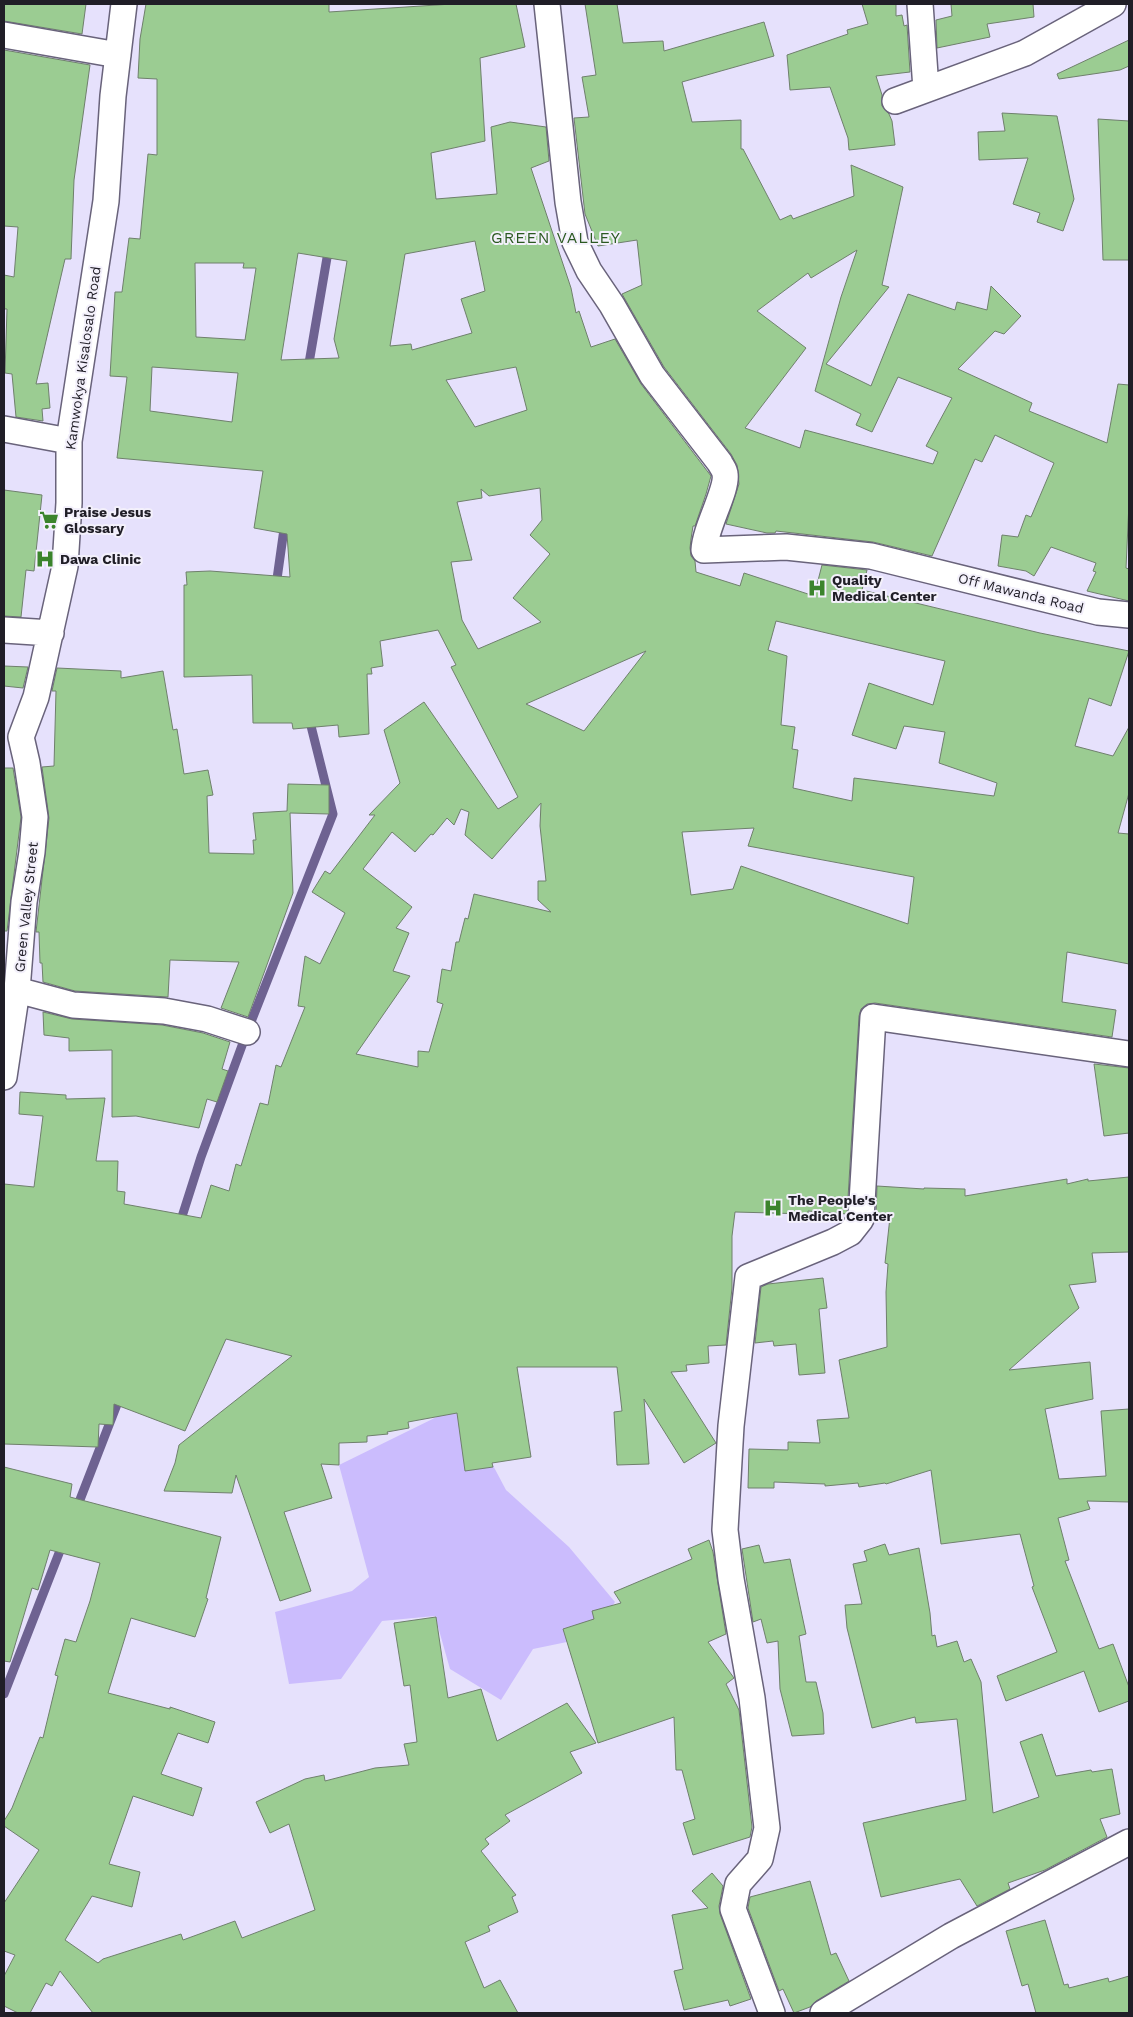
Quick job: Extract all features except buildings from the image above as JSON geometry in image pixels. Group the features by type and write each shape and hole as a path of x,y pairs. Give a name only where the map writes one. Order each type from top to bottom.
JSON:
{"street":[{"name":"Kamwokya Kisalosalo Road","path":"12,741 36,697 65,566 69,441 106,201 113,96 124,4"},
{"name":"Off Mawanda Road","path":"547,4 568,202 575,242 589,271 612,305 652,376 720,463 725,474 724,484 705,539 704,550 786,547 871,556 1098,612 1129,615"},
{"path":"920,4 926,89"},
{"path":"895,100 1025,53 1113,4"},
{"path":"4,35 118,55"},
{"path":"4,429 69,441"},
{"path":"4,630 51,632"},
{"name":"Green Valley Street","path":"4,1078 17,990 24,902 32,852 35,817 27,763 12,741"},
{"path":"17,990 73,1005 164,1011 207,1019 247,1032"},
{"path":"772,2013 733,1909 738,1884 760,1859 767,1828 752,1698 731,1579 725,1530 731,1426 748,1277 834,1242 850,1233 861,1220 873,1018 1129,1054"},
{"path":"823,2013 951,1936 1129,1842"}],"shaded area":[{"path":"461,1405 506,1490 569,1547 615,1602 591,1637 533,1649 501,1700 450,1669 435,1616 382,1621 341,1679 289,1684 275,1612 352,1591 369,1577 339,1465"}],"waterway":[{"path":"308,369 329,246"},
{"path":"276,586 285,522"},
{"path":"179,1226 201,1157 247,1032 333,814 309,718"},
{"path":"76,1510 121,1394"},
{"path":"4,1694 63,1543"}],"place":[{"name":"Praise Jesus Glossary","path":"49,520"},
{"name":"Dawa Clinic","path":"45,559"},
{"name":"Quality Medical Center","path":"817,588"},
{"name":"The People's Medical Center","path":"773,1208"}],"district":[{"name":"GREEN VALLEY","path":"556,237"}]}
